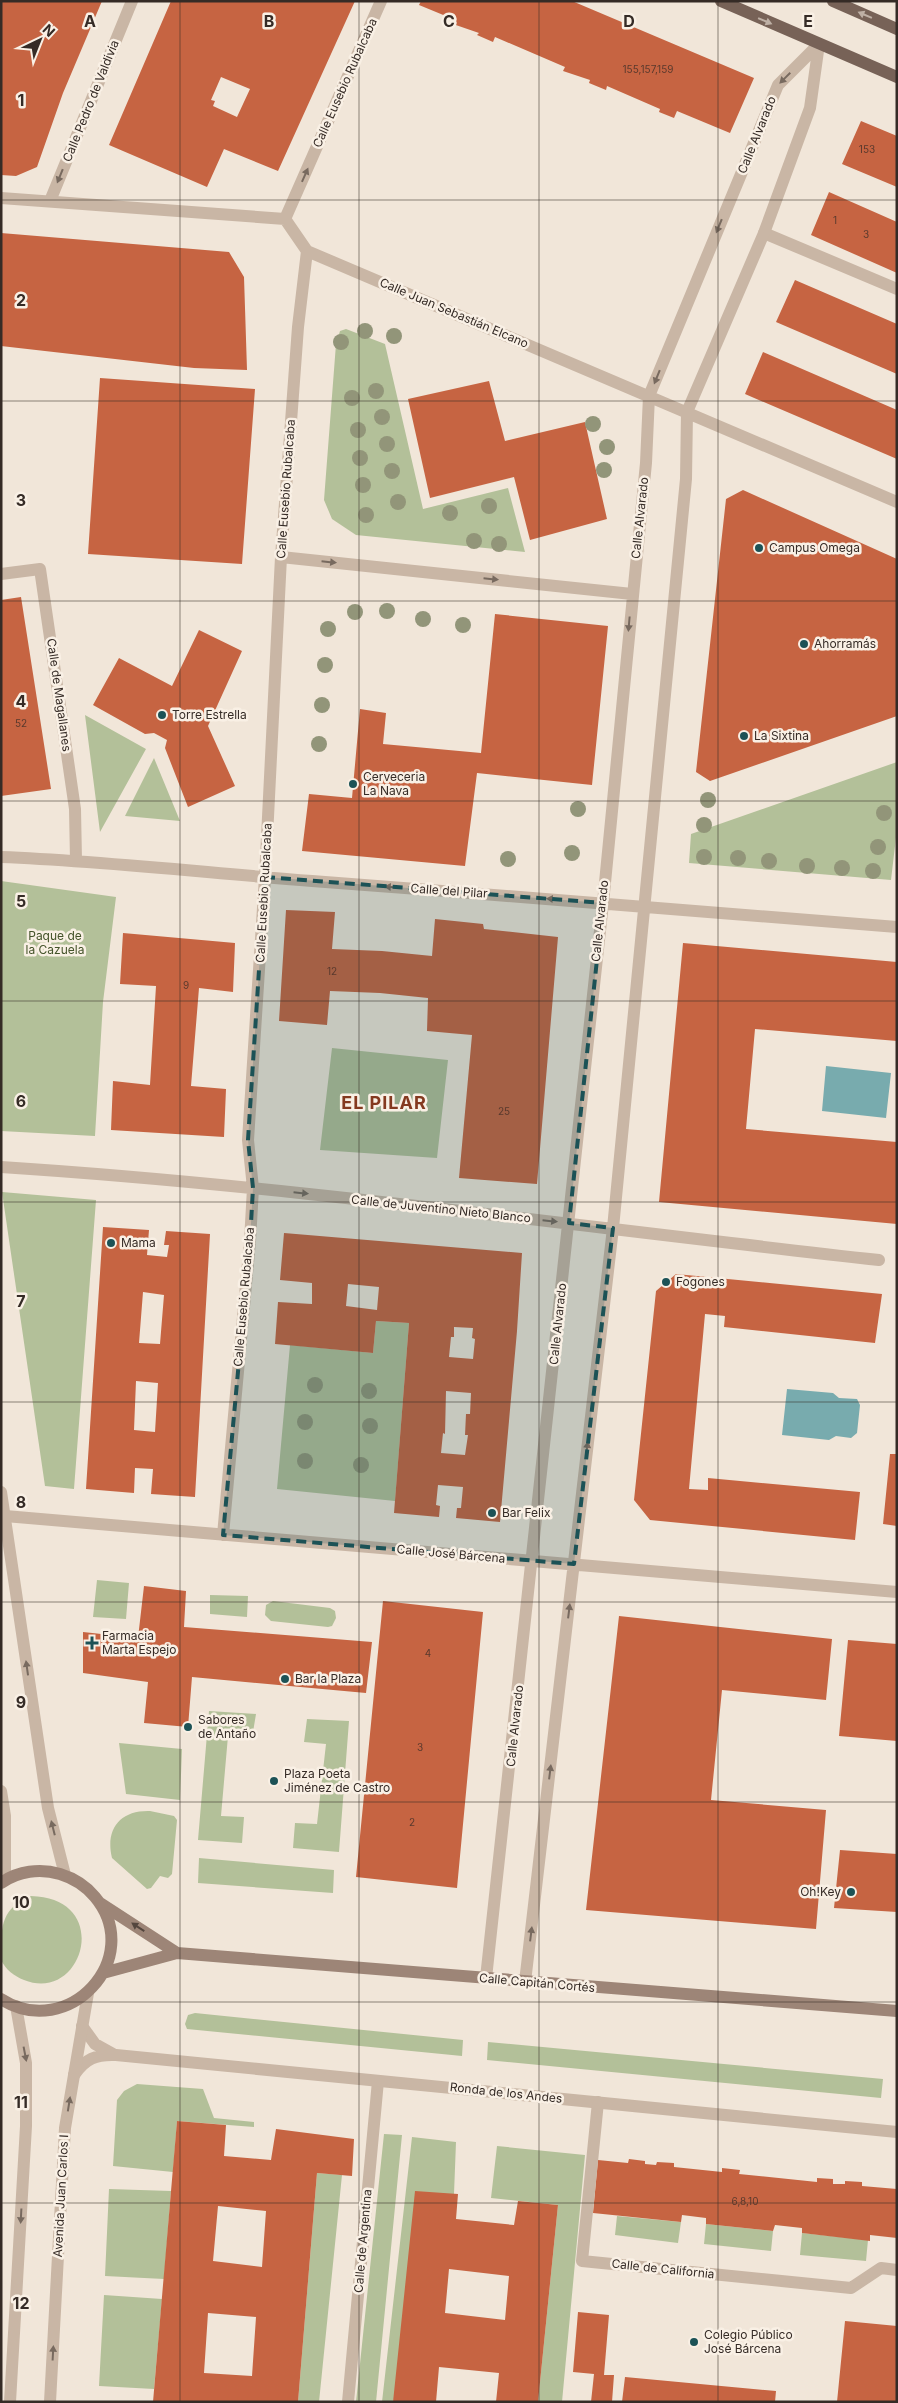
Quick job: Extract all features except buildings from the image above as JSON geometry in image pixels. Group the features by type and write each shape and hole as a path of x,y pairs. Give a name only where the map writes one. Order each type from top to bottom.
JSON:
{"main road":[{"path":"721,1 897,77"},
{"path":"834,1 897,28"},
{"name":"Calle Capitán Cortés","path":"3,1881 24,1872 35,1871 65,1876 80,1884 98,1901 177,1953"},
{"name":"Calle Capitán Cortés","path":"1,1999 34,2011 54,2010 72,2004 88,1992 103,1973 109,1958 111,1941 108,1924 98,1901"},
{"name":"Calle Capitán Cortés","path":"103,1973 177,1953 897,2011"}],"street":[{"name":"Calle Pedro de Valdivia","path":"50,201 132,1"},
{"name":"Calle Eusebio Rubalcaba","path":"285,220 381,1"},
{"path":"524,1982 613,1228 646,905 686,479 687,412 764,233 810,108 819,44"},
{"name":"Calle Alvarado","path":"486,1978 533,1562 602,903 646,463 649,396 778,86 819,44"},
{"path":"1,198 285,220 307,251"},
{"path":"764,233 897,289"},
{"name":"Calle Eusebio Rubalcaba","path":"224,1535 253,1188 248,1140 265,877 281,557 298,327 307,251"},
{"name":"Calle Juan Sebastián Elcano","path":"307,251 897,502"},
{"path":"281,557 632,594"},
{"name":"Calle de Magallanes","path":"1,574 40,569 75,809 76,860"},
{"name":"Calle del Pilar","path":"1,857 76,860 265,877 646,905 897,927"},
{"name":"Calle de Juventino Nieto Blanco","path":"1,1167 253,1188 879,1260"},
{"path":"1,1492 48,1808 65,1876"},
{"name":"Calle José Bárcena","path":"5,1516 897,1592"},
{"path":"1,1791 5,1816 3,1881"},
{"name":"Avenida Juan Carlos I","path":"50,2402 65,2128 88,1992"},
{"path":"10,2402 26,2126 26,2063 16,2006"},
{"name":"Ronda de los Andes","path":"82,2026 96,2044 116,2055"},
{"name":"Ronda de los Andes","path":"74,2075 81,2064 92,2057 116,2055 897,2132"},
{"name":"Calle de Argentina","path":"348,2402 378,2081"},
{"name":"Calle de California","path":"598,2102 582,2261 851,2288 881,2268 897,2270"}],"highlighted area":[{"path":"265,877 603,903 569,1223 613,1228 574,1564 223,1535 250,1241 253,1188 248,1140"}],"green space":[{"path":"346,329 385,344 423,509 508,488 525,552 356,535 332,519 324,500 336,344 340,331"},
{"path":"85,715 146,749 100,832"},
{"path":"154,758 180,821 125,816"},
{"path":"897,762 897,829 891,880 689,863 691,834"},
{"name":"Paque de la Cazuela","path":"1,881 116,897 103,1002 95,1136 1,1131"},
{"path":"332,1048 448,1060 437,1158 320,1150"},
{"path":"2,1192 96,1200 74,1489 45,1486"},
{"path":"376,1321 409,1323 395,1501 277,1489 290,1345 373,1353"},
{"path":"97,1580 129,1583 126,1619 93,1617"},
{"path":"210,1595 248,1596 247,1617 210,1614"},
{"path":"273,1601 330,1608 335,1611 336,1618 332,1626 328,1627 271,1621 265,1615 266,1605"},
{"path":"209,1711 256,1714 252,1738 228,1736 221,1816 244,1817 242,1843 198,1840"},
{"path":"307,1719 349,1721 339,1852 293,1848 295,1823 317,1824 326,1744 304,1742"},
{"path":"119,1743 182,1749 180,1800 126,1794"},
{"path":"150,1811 174,1816 177,1820 172,1874 168,1878 160,1876 151,1888 147,1889 112,1858 110,1848 113,1830 117,1823 130,1814"},
{"path":"199,1858 334,1870 333,1893 198,1883"},
{"path":"31,1896 57,1901 73,1913 81,1930 81,1948 74,1964 62,1977 45,1983 17,1977 8,1970 1,1960 1,1938 4,1920 13,1907"},
{"path":"195,2013 463,2040 462,2056 187,2029 185,2024 188,2015"},
{"path":"488,2042 883,2079 881,2098 487,2060"},
{"path":"137,2084 203,2089 214,2118 254,2122 254,2127 177,2121 173,2172 113,2166 117,2100 124,2091"},
{"path":"384,2134 402,2135 376,2402 356,2402"},
{"path":"412,2137 456,2142 454,2194 393,2402 382,2402"},
{"path":"497,2146 585,2155 562,2402 538,2402 558,2205 491,2198"},
{"path":"317,2173 342,2175 319,2402 298,2402"},
{"path":"109,2189 171,2191 164,2279 105,2276"},
{"path":"617,2216 681,2222 678,2243 615,2235"},
{"path":"706,2224 773,2231 771,2251 704,2244"},
{"path":"802,2233 868,2240 866,2261 800,2255"},
{"path":"104,2295 162,2299 154,2389 99,2386"}],"water":[{"path":"826,1066 891,1073 886,1118 822,1111"},
{"path":"787,1389 833,1393 839,1398 857,1399 860,1405 857,1433 851,1438 836,1436 829,1440 782,1435"}],"place":[{"name":"Campus Omega","path":"759,548"},
{"name":"Ahorramás","path":"804,644"},
{"name":"Torre Estrella","path":"162,715"},
{"name":"La Sixtina","path":"744,736"},
{"name":"Cerveceria La Nava","path":"353,784"},
{"name":"Mama","path":"111,1243"},
{"name":"Fogones","path":"666,1282"},
{"name":"Bar Felix","path":"492,1513"},
{"name":"Farmacia Marta Espejo","path":"92,1643"},
{"name":"Bar la Plaza","path":"285,1679"},
{"name":"Sabores de Antaño","path":"188,1727"},
{"name":"Plaza Poeta Jiménez de Castro","path":"274,1781"},
{"name":"Oh!Key","path":"851,1892"},
{"name":"Colegio Público José Bárcena","path":"694,2342"}],"district":[{"name":"EL PILAR","path":"384,1103"}]}
